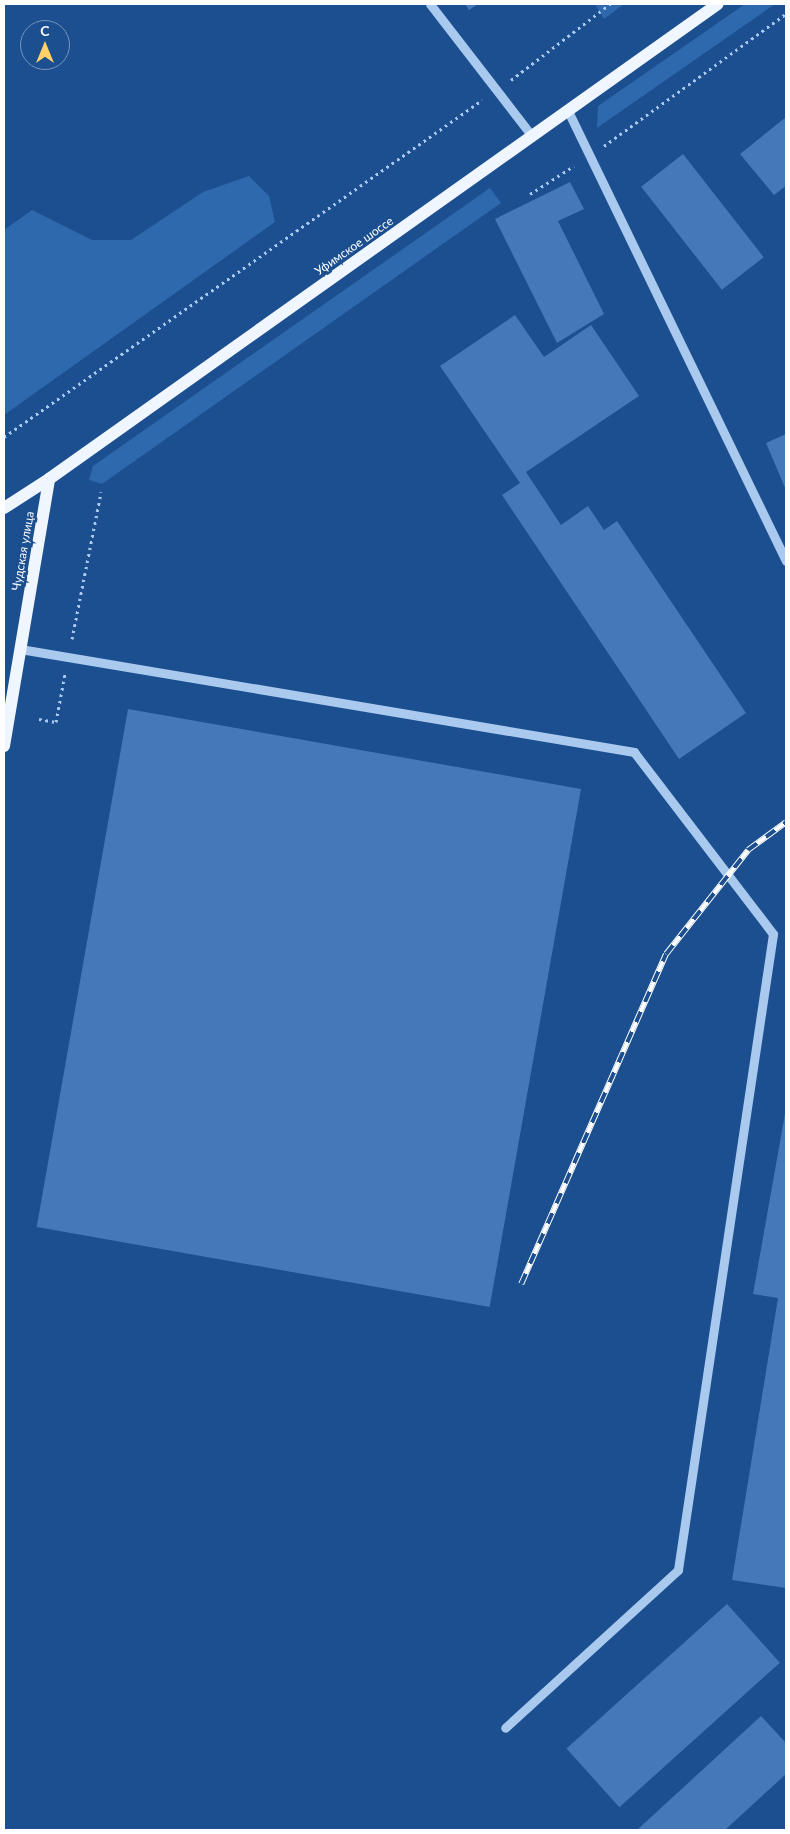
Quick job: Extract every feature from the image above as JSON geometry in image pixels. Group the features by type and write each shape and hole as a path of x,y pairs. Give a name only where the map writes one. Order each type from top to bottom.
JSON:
{"main road":[{"name":"Уфимское шоссе","path":"4,508 49,479 718,4"},
{"name":"Чудская улица","path":"4,746 49,479"}],"lane":[{"path":"430,4 532,136"},
{"path":"568,111 786,561"},
{"path":"20,649 634,752 773,934 678,1570 504,1728"}],"path":[{"path":"4,437 497,90 610,4"},
{"path":"530,194 590,156 786,14"},
{"path":"39,719 56,722 100,492"}],"shaded area":[{"path":"595,4 624,4 604,19"},
{"path":"745,4 775,4 597,128 598,106"},
{"path":"249,176 269,196 275,222 4,415 4,230 32,210 92,240 131,240 203,192"},
{"path":"490,188 501,203 102,484 89,480 93,466"}],"building":[{"path":"465,4 478,4 469,10"},
{"path":"786,117 786,186 774,195 740,154"},
{"path":"683,154 764,257 722,290 641,187"},
{"path":"570,182 584,209 558,221 604,314 557,343 495,219"},
{"path":"515,315 544,357 591,325 639,396 526,472 561,525 588,506 604,530 617,521 746,713 679,759 502,495 520,483 440,366"},
{"path":"786,434 786,490 766,443"},
{"path":"128,709 581,789 490,1307 37,1227"},
{"path":"786,1108 786,1588 732,1580 778,1298 753,1294"},
{"path":"727,1604 780,1663 619,1807 566,1749"},
{"path":"761,1716 786,1743 786,1774 725,1830 637,1830"}],"railway":[{"path":"521,1284 666,954 748,850 786,822"}]}
